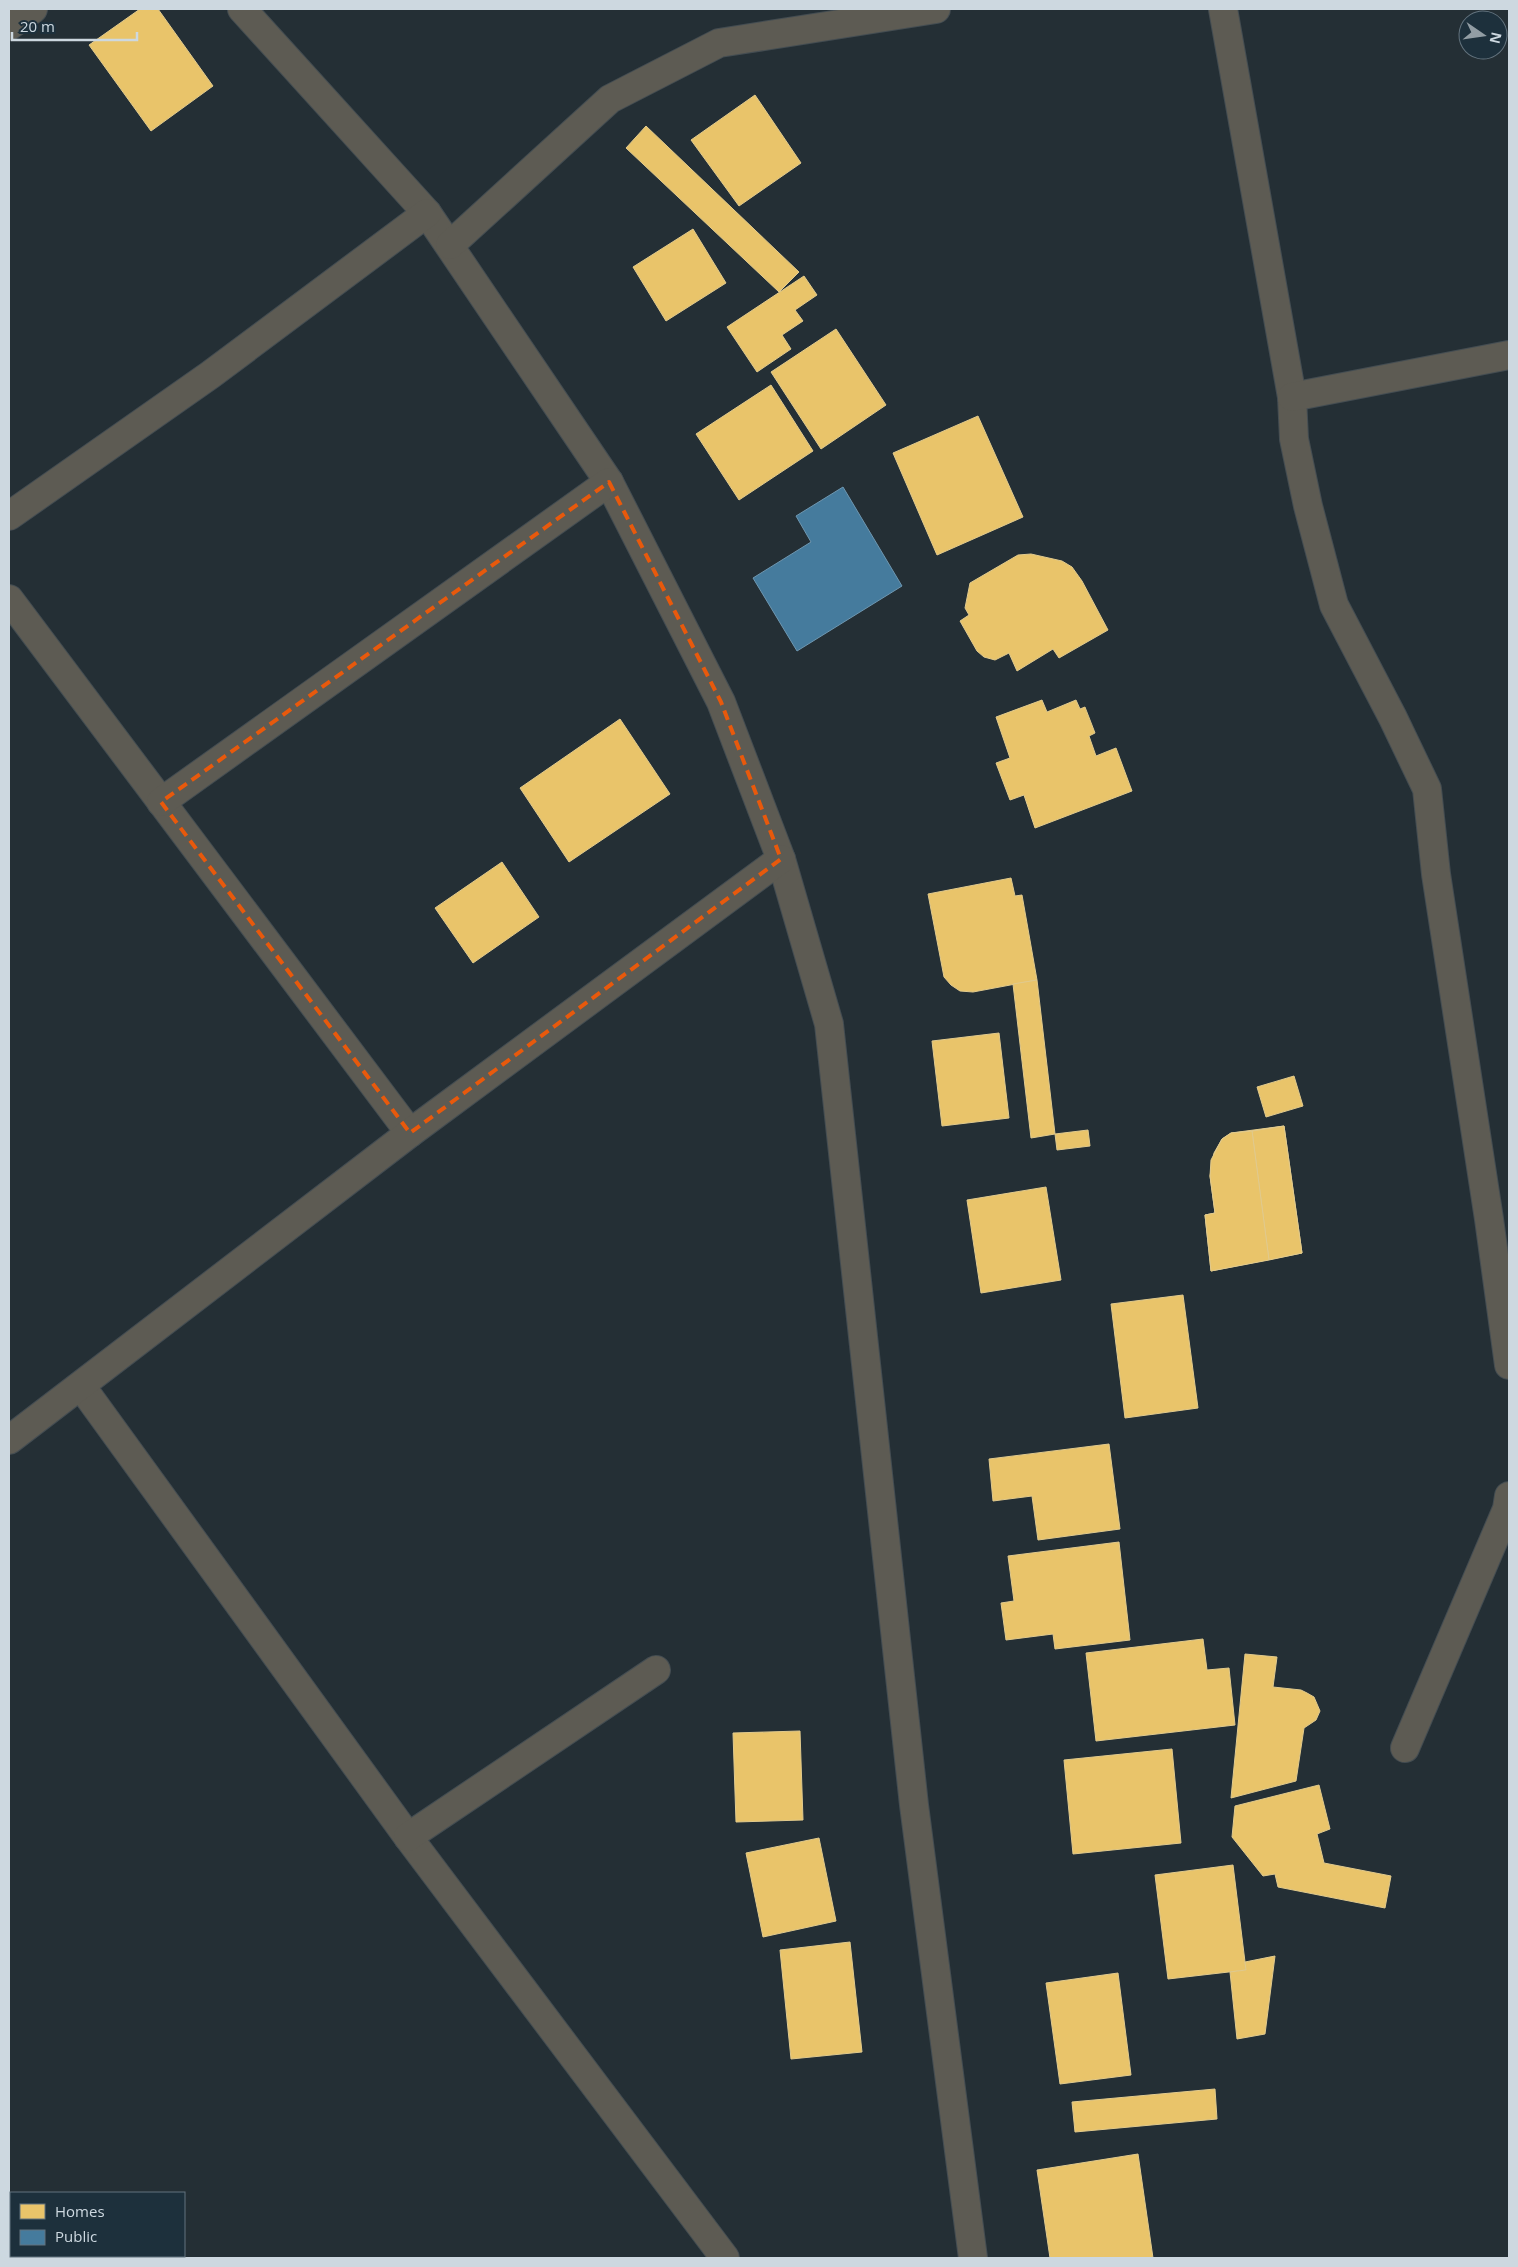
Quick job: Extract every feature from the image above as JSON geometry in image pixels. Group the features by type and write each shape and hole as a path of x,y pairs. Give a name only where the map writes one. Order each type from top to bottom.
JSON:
{"street":[{"path":"9,26 33,9"},
{"path":"242,9 427,213 609,482 721,702 781,859 829,1024 914,1805 973,2258"},
{"path":"450,245 610,99 719,43 936,9"},
{"path":"1223,9 1292,397 1294,439 1308,506 1334,605 1394,718 1427,789 1436,874 1489,1219 1509,1366"},
{"path":"9,516 210,376 427,213"},
{"path":"1292,397 1509,355"},
{"path":"161,802 609,482"},
{"path":"9,600 410,1133"},
{"path":"9,1440 410,1133 781,859"},
{"path":"81,1386 408,1837 725,2258"},
{"path":"1405,1748 1507,1509 1509,1496"},
{"path":"408,1837 656,1670"}],"highlighted area":[{"path":"609,482 721,702 781,859 410,1133 161,802"}],"building: Homes":[{"path":"140,9 158,9 213,86 151,131 89,45"},
{"path":"755,95 801,163 739,206 691,140"},
{"path":"646,126 799,272 779,292 626,148"},
{"path":"693,229 726,283 666,321 633,267"},
{"path":"804,276 817,295 795,310 803,321 782,335 791,349 757,372 727,327"},
{"path":"836,329 886,405 821,449 771,372"},
{"path":"771,385 813,451 739,500 696,434"},
{"path":"978,416 1023,517 937,555 893,453"},
{"path":"1031,554 1062,561 1072,567 1082,581 1108,630 1059,658 1053,649 1017,671 1009,653 995,660 984,657 977,651 960,621 969,615 965,608 970,583 1018,555"},
{"path":"1042,700 1047,712 1076,700 1080,709 1085,707 1095,733 1089,736 1096,756 1116,748 1132,791 1035,828 1024,795 1010,800 996,763 1010,758 996,717"},
{"path":"620,719 670,794 569,862 520,788"},
{"path":"502,862 539,917 473,963 435,908"},
{"path":"1011,878 1015,896 1022,895 1037,980 973,992 960,991 944,977 928,894"},
{"path":"1037,980 1055,1134 1031,1138 1013,984"},
{"path":"999,1033 1009,1118 942,1126 932,1041"},
{"path":"1294,1076 1303,1106 1266,1117 1257,1087"},
{"path":"1284,1126 1302,1253 1211,1271 1205,1215 1215,1213 1210,1176 1214,1153 1222,1139 1231,1133"},
{"path":"1284,1126 1302,1253 1269,1260 1252,1131"},
{"path":"1088,1130 1090,1146 1057,1150 1055,1134"},
{"path":"1252,1131 1269,1260 1211,1271 1205,1215 1215,1213 1210,1176 1211,1160 1222,1139 1231,1133"},
{"path":"1046,1187 1061,1280 981,1293 967,1200"},
{"path":"1183,1295 1198,1408 1125,1418 1111,1304"},
{"path":"1109,1444 1120,1529 1038,1540 1032,1496 993,1501 989,1459"},
{"path":"1119,1542 1130,1640 1055,1649 1053,1634 1006,1640 1001,1603 1014,1601 1008,1556"},
{"path":"1203,1639 1207,1670 1229,1668 1235,1725 1096,1741 1086,1653"},
{"path":"1245,1654 1277,1657 1273,1687 1301,1690 1307,1693 1314,1697 1320,1711 1316,1720 1304,1728 1296,1781 1231,1798"},
{"path":"800,1731 803,1820 736,1822 733,1733"},
{"path":"1172,1749 1181,1843 1073,1854 1064,1760"},
{"path":"1319,1785 1330,1829 1317,1834 1324,1863 1391,1876 1385,1908 1278,1887 1275,1874 1263,1876 1232,1837 1235,1806"},
{"path":"819,1838 836,1921 763,1937 746,1853"},
{"path":"1233,1865 1246,1970 1168,1979 1155,1875"},
{"path":"850,1942 862,2052 791,2059 780,1950"},
{"path":"1275,1956 1265,2034 1237,2039 1230,1972 1246,1970 1245,1962"},
{"path":"1118,1973 1131,2075 1060,2084 1046,1983"},
{"path":"1215,2089 1217,2119 1075,2132 1072,2102"},
{"path":"1138,2154 1153,2258 1050,2258 1037,2170"}],"building: Public":[{"path":"843,487 902,586 797,651 753,578 811,542 796,516"}]}
